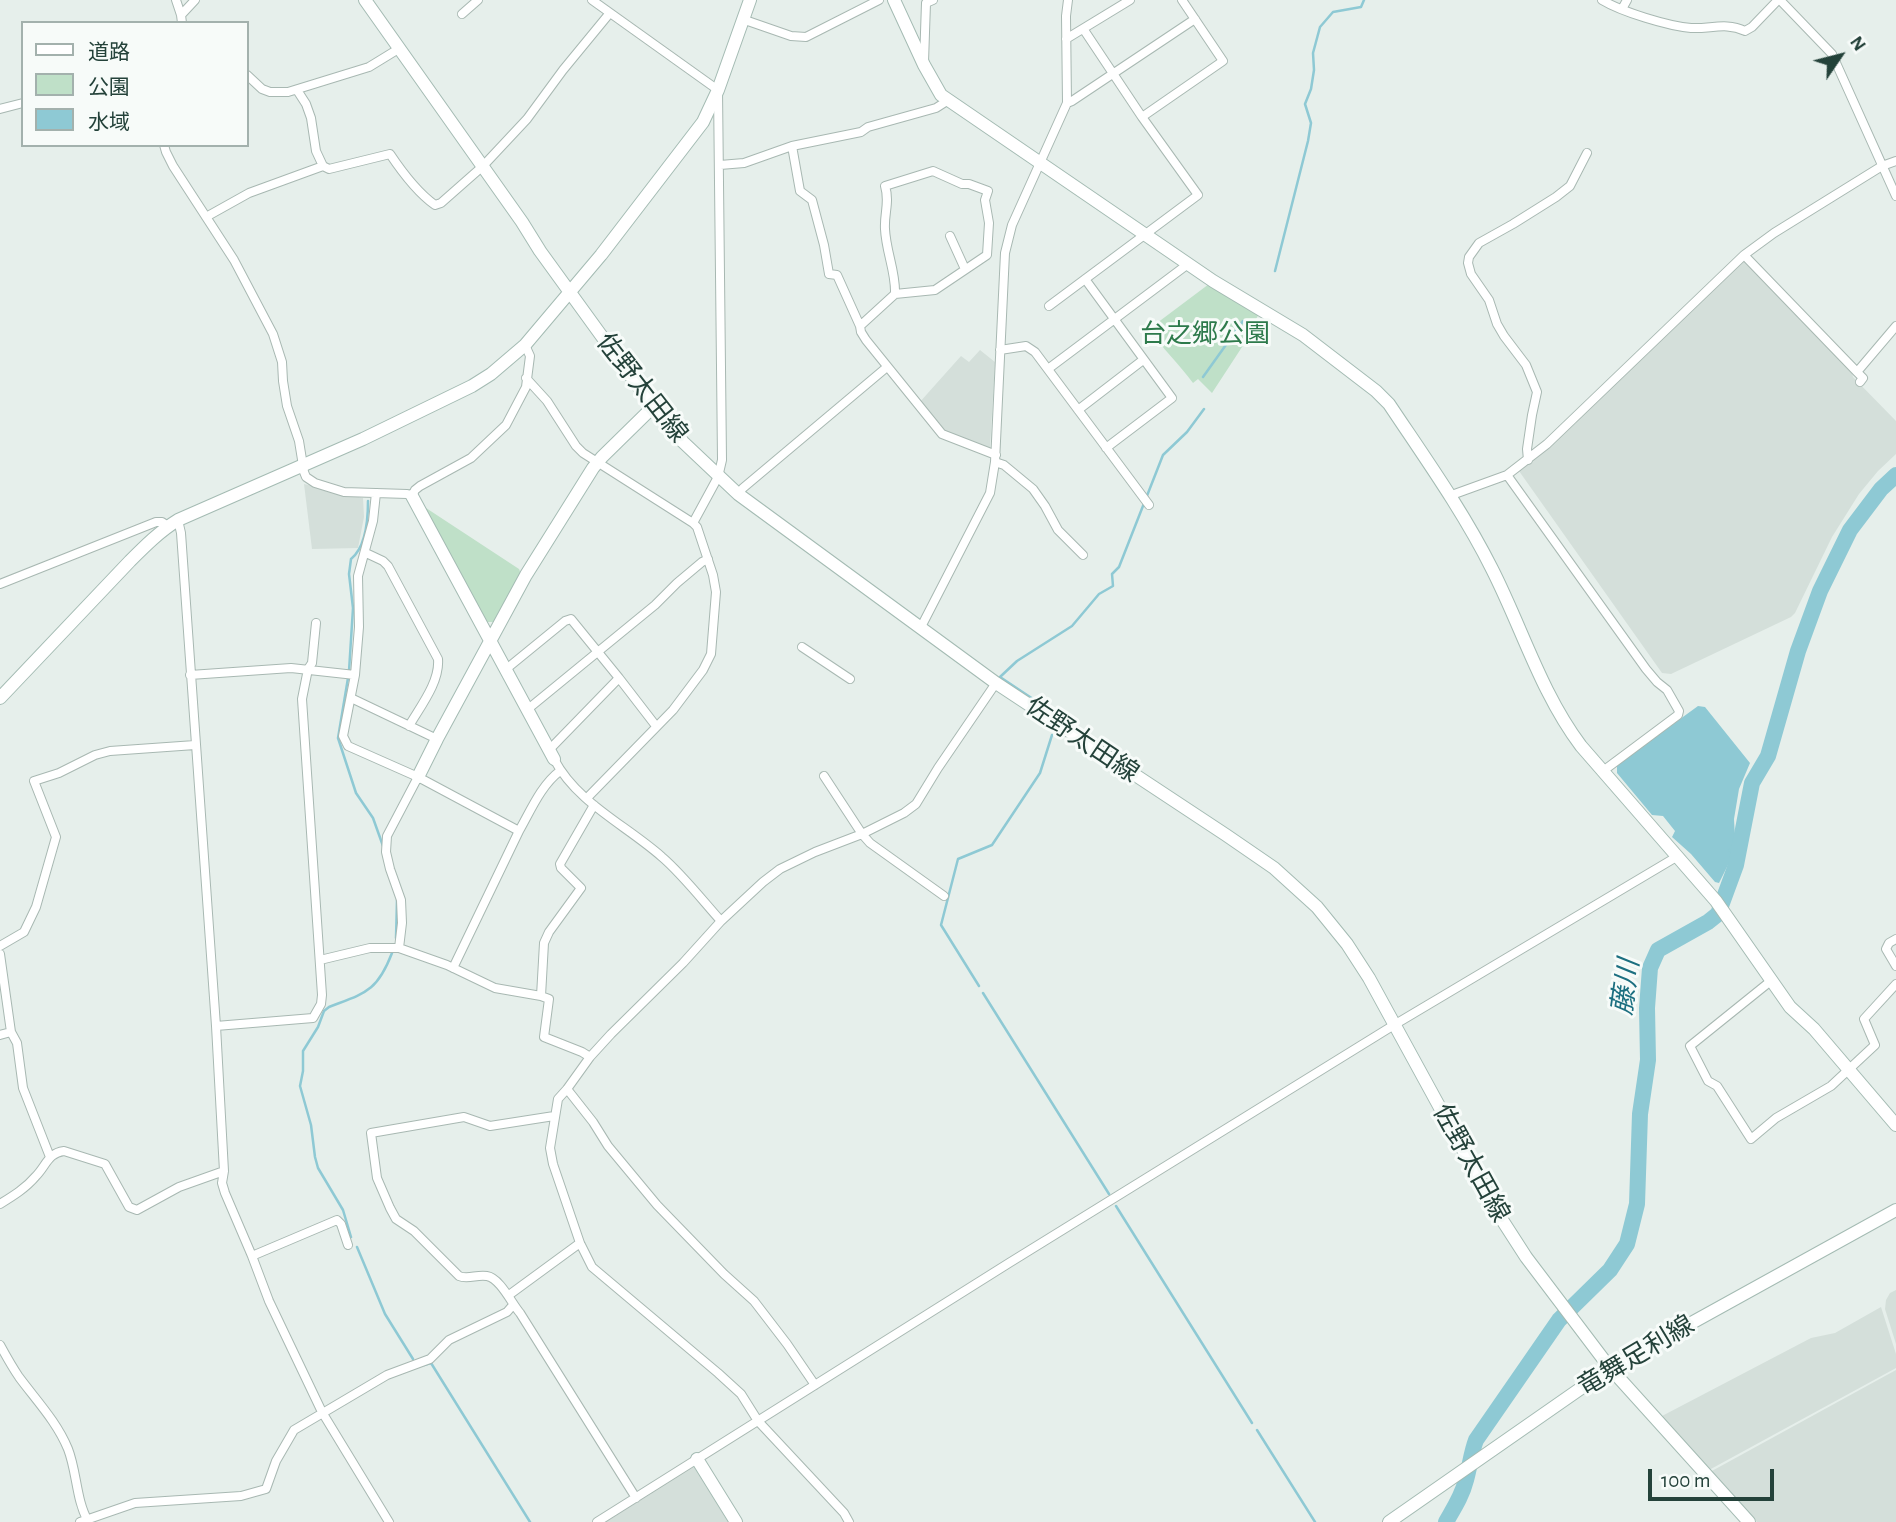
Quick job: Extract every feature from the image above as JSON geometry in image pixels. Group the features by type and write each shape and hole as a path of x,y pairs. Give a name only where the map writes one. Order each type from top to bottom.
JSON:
{"street":[{"path":"176,0 181,21"},
{"path":"181,21 195,0"},
{"name":"佐野太田線","path":"365,0 569,292 653,407 718,477 996,683 1274,868 1326,917 1369,978 1497,1212 1526,1257 1610,1368 1749,1522"},
{"path":"462,14 478,0"},
{"path":"592,0 718,90"},
{"path":"0,698 147,543 173,523 303,466 472,386 491,374 525,345 601,255 703,122 718,90 750,0"},
{"path":"742,19 791,36 806,37 879,0"},
{"path":"894,0 924,65 947,101 1188,264 1303,335 1389,404 1449,496 1493,572 1543,682 1567,727 1718,903 1790,1007 1814,1029 1896,1125"},
{"path":"924,65 926,3 933,0"},
{"path":"922,627 990,493 995,459 1005,253 1012,225 1067,103 1068,0"},
{"path":"1066,39 1130,0"},
{"path":"1142,117 1223,61 1182,0"},
{"path":"1602,0 1613,7 1673,25 1692,28 1734,26 1745,31 1779,0 1832,54 1896,196"},
{"path":"1622,9 1627,0"},
{"path":"297,90 306,104 316,150 323,166 329,169 390,154 435,205 442,203 483,166 527,119 609,14"},
{"path":"1067,103 1195,19"},
{"path":"1049,306 1198,195 1084,30"},
{"path":"248,76 256,85 270,92 288,92 369,66 400,48"},
{"path":"693,523 718,477 722,460 718,90"},
{"path":"720,165 744,163 792,146 861,132 868,127 936,108 947,101"},
{"path":"0,109 21,104"},
{"path":"792,146 800,191 812,200 829,274 838,275 866,340 942,434 995,459 1033,489 1058,530 1083,555"},
{"path":"165,147 168,157 234,260 276,342 282,362 285,396 299,441 306,477 315,483 344,492 412,496 554,760 594,805 665,859 721,921"},
{"path":"1528,460 1537,392 1525,365 1497,324 1489,300 1471,274 1469,257 1479,243 1570,186 1587,153"},
{"path":"1449,496 1507,475 1528,460 1744,255 1774,233 1882,166 1896,161"},
{"path":"206,217 249,193 323,166"},
{"path":"860,326 895,294 935,290 987,255 989,223 985,200 988,191 962,184 933,171 885,186 888,197 885,229 896,280 895,294"},
{"path":"950,236 965,269"},
{"path":"987,250 1005,253"},
{"path":"1744,255 1863,378 1860,382"},
{"path":"1048,369 1188,264"},
{"path":"1085,279 1172,398 1106,448"},
{"path":"1857,372 1896,326"},
{"path":"412,496 420,486 471,458 506,425 523,394 530,356 525,345"},
{"path":"1000,350 1026,346 1035,352 1146,502"},
{"path":"1078,410 1143,360"},
{"path":"738,494 887,367"},
{"path":"526,378 547,401 583,453 697,527 716,592 711,654 703,670 673,710 587,798"},
{"path":"399,947 401,900 386,852 387,836 526,575 598,462 653,407"},
{"path":"1507,475 1646,669 1667,690 1679,711 1678,715 1603,771"},
{"path":"376,493 373,521 358,576 359,627 355,675 343,736 345,742 348,746 418,777 519,831"},
{"path":"0,584 156,522 173,523 181,533 216,1026 224,1171 222,1183 269,1301 322,1412 389,1522"},
{"path":"366,553 388,566 438,659 439,667 432,685 409,726"},
{"path":"528,709 708,559"},
{"path":"505,670 568,619 574,621 656,726"},
{"path":"216,1026 313,1018 321,1004 302,699 308,669 313,663 316,623"},
{"path":"802,647 850,679"},
{"path":"190,676 291,668 355,675"},
{"path":"453,968 519,831 553,776 554,760 620,678"},
{"path":"849,1522 844,1513 758,1421 741,1394 592,1267 580,1243 553,1164 551,1148 554,1116 558,1099 590,1057 721,921 763,882 780,869 862,834 916,804 996,683"},
{"path":"351,698 437,739"},
{"path":"0,946 24,932 36,907 56,837 34,781 59,773 94,755 110,751 195,745"},
{"path":"824,776 870,843 944,895"},
{"path":"541,996 544,943 581,888 560,864 594,805"},
{"path":"597,1522 1394,1025 1678,856"},
{"path":"1896,939 1889,943 1886,949 1896,966"},
{"path":"320,960 370,948 399,947 495,988 541,996 549,999 544,1037 590,1057"},
{"path":"0,954 3,990 11,1032 17,1043 23,1088 50,1157"},
{"path":"1772,980 1690,1046 1708,1081 1717,1086 1751,1139 1776,1118 1830,1086 1875,1045 1864,1019 1896,984"},
{"path":"0,1035 11,1032"},
{"path":"567,1089 608,1146 657,1205 754,1301 815,1385"},
{"path":"554,1116 490,1126 464,1117 371,1133 377,1178 396,1219 414,1231 459,1276 486,1276 509,1295 636,1498"},
{"path":"0,1205 23,1189 58,1151 105,1164 132,1210 224,1171"},
{"name":"竜舞足利線","path":"1389,1522 1610,1368 1896,1210"},
{"path":"252,1256 337,1220 348,1245"},
{"path":"509,1295 580,1243"},
{"path":"0,1345 65,1442 78,1482 85,1521 135,1503 241,1496 266,1489 276,1461 294,1430 387,1375 429,1359 449,1340 507,1312 513,1305"},
{"path":"697,1459 736,1522"}],"shaded area":[{"path":"1744,259 1851,368 1853,377 1896,421 1896,454 1859,494 1832,537 1791,617 1671,674 1662,673 1519,471 1536,458"},
{"path":"980,350 995,362 988,450 942,431 919,403 961,356 969,362"},
{"path":"304,484 363,498 364,517 358,548 312,549"},
{"path":"1896,1290 1896,1344 1885,1309 1890,1293"},
{"path":"1881,1307 1896,1354 1896,1368 1709,1470 1662,1416 1811,1338 1835,1333"},
{"path":"1896,1370 1896,1522 1757,1522 1710,1472"},
{"path":"694,1467 728,1522 606,1522"}],"green space":[{"name":"台之郷公園","path":"1209,284 1259,314 1256,319 1259,321 1212,393 1198,379 1193,383 1149,329"},
{"path":"423,506 519,569 521,574 494,622 486,622"}],"water":[{"path":"1698,706 1705,707 1750,763 1739,789 1734,819 1735,838 1729,863 1719,883 1672,837 1675,831 1663,816 1652,815 1617,773 1617,765"}],"waterway":[{"path":"1275,271 1308,141 1311,123 1305,104 1311,89 1313,53 1320,27 1333,12 1361,7 1364,0"},
{"path":"1203,377 1243,321"},
{"path":"1051,711 1000,677 1017,661 1072,626 1099,594 1113,586 1112,574 1119,567 1163,455 1187,432 1204,409"},
{"name":"藤川","path":"1446,1522 1462,1491 1476,1440 1559,1320 1610,1270 1627,1244 1637,1204 1640,1114 1648,1060 1647,1008 1650,968 1658,950 1718,914 1736,865 1752,783 1768,756 1798,651 1820,591 1850,530 1881,489 1896,475"},
{"path":"349,671 353,608 349,574 351,559 360,547 365,532 368,501"},
{"path":"348,678 338,738 356,793 373,818 383,846"},
{"path":"979,986 941,925 958,859 992,845 1040,773 1052,735"},
{"path":"1729,850 1738,855"},
{"name":"藤川","path":"1724,887 1727,892"},
{"path":"396,938 397,900"},
{"path":"351,1237 343,1210 318,1168 315,1157 311,1125 300,1086 303,1051 318,1027 324,1011 361,994 375,984 392,953"},
{"path":"983,993 1109,1194"},
{"path":"1116,1206 1252,1423"},
{"path":"357,1247 385,1314 413,1359"},
{"path":"424,1365 431,1363 530,1522"},
{"path":"1257,1430 1315,1522"}]}
